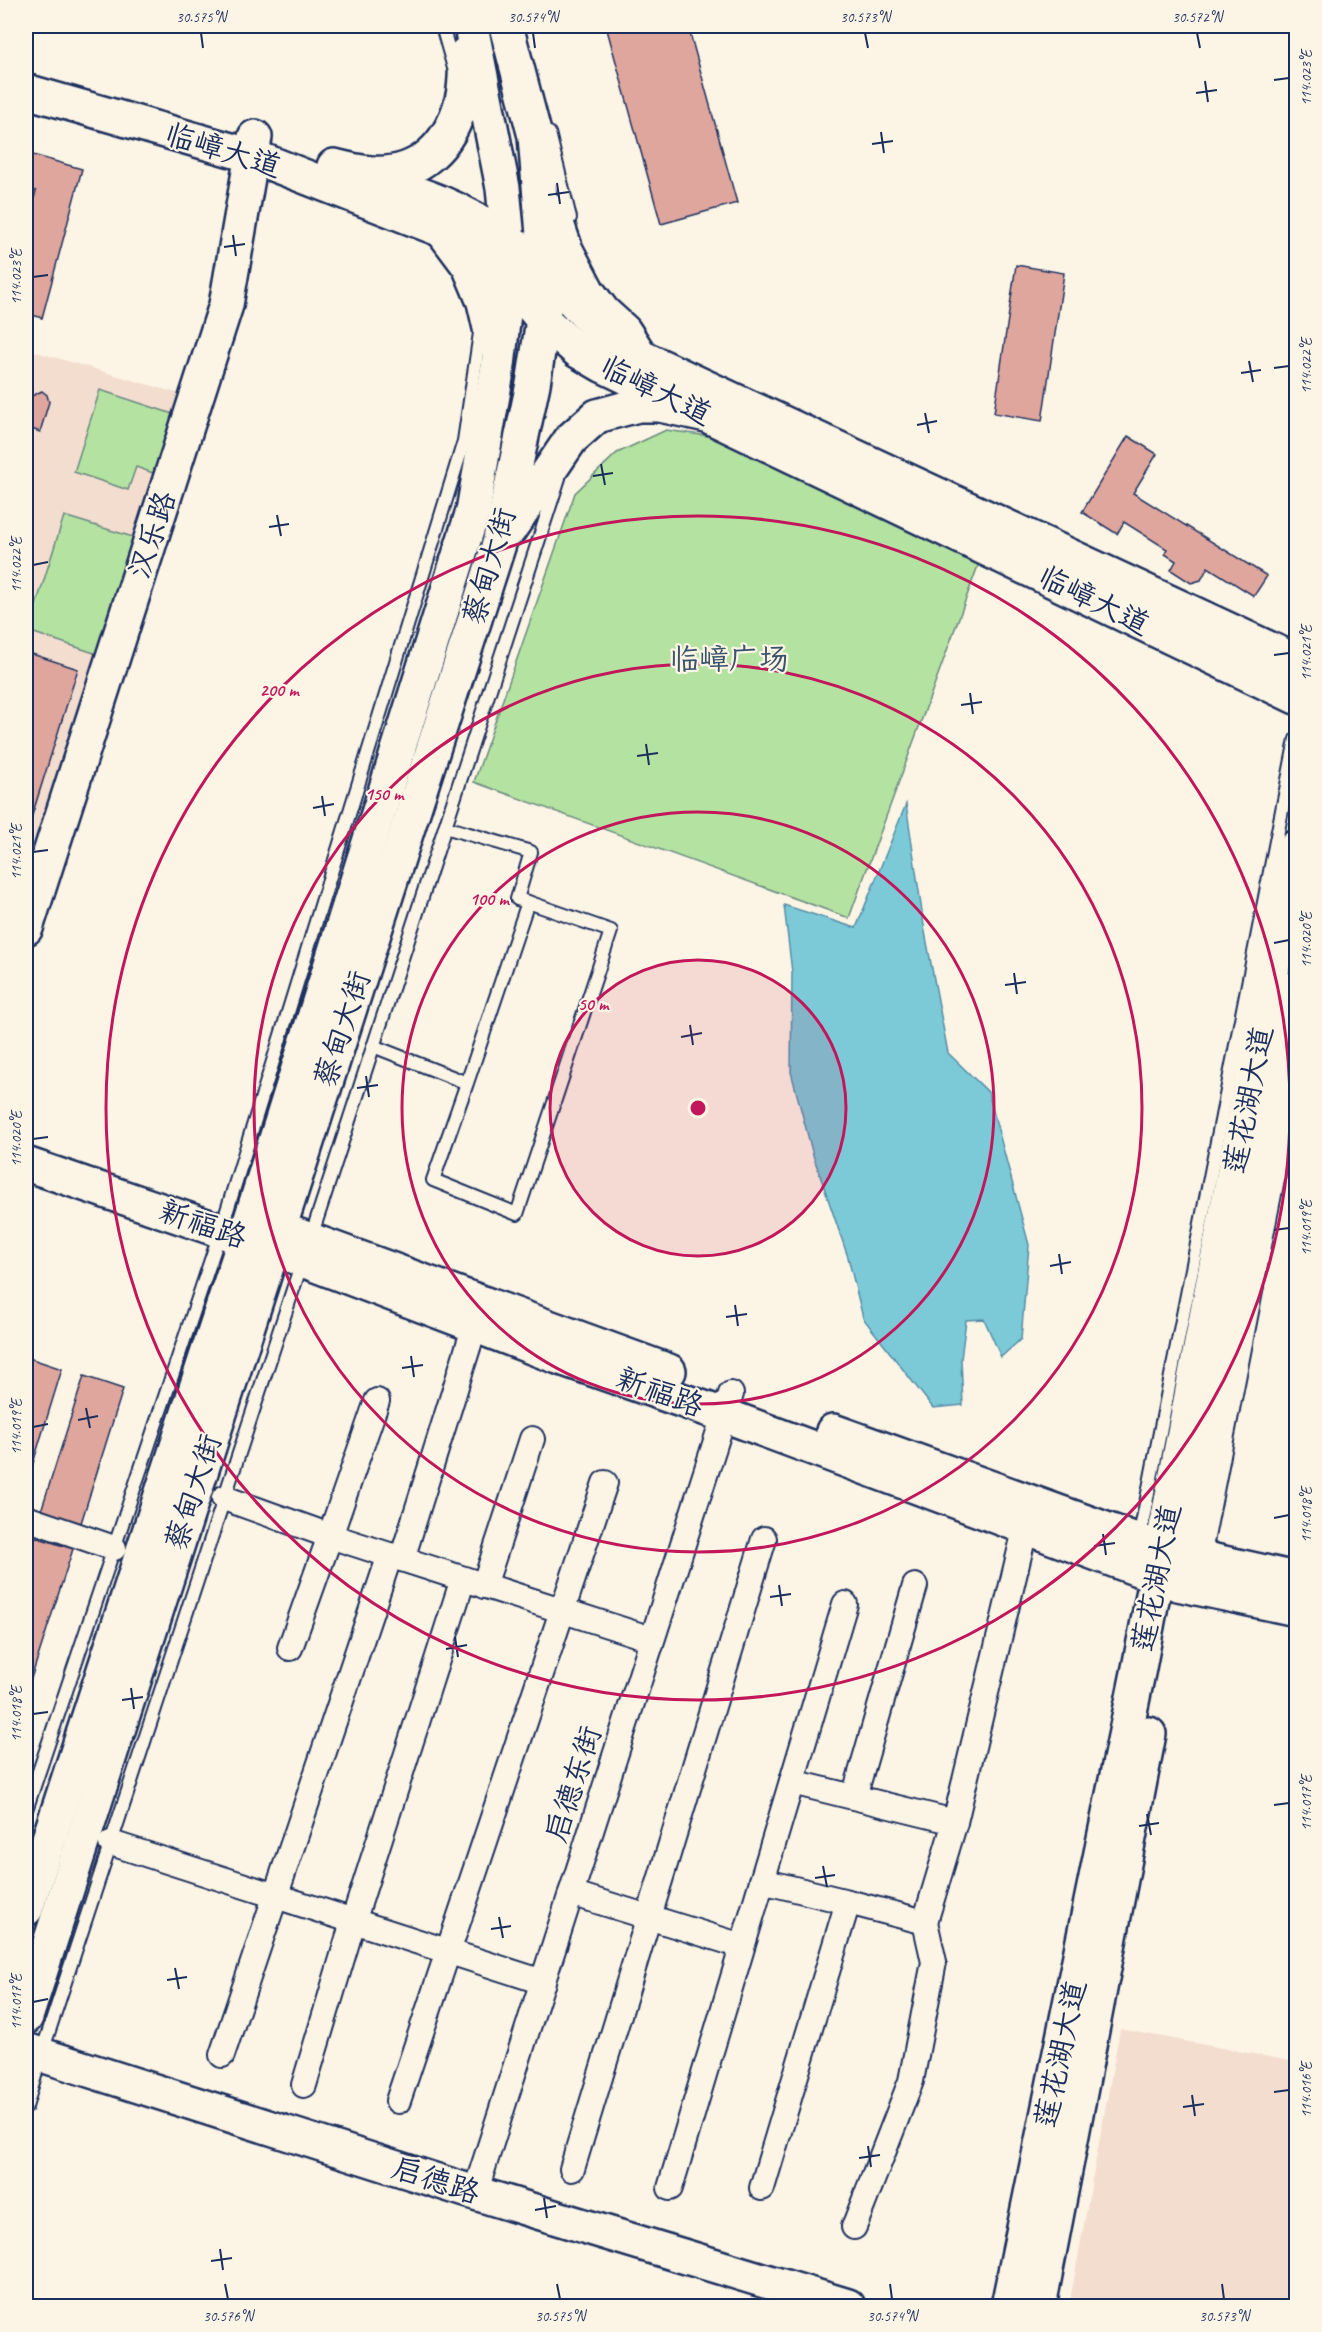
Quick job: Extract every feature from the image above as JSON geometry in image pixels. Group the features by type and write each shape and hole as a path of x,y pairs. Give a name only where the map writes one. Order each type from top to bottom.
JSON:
{"street":[{"path":"334,166 370,173 392,173 412,168 434,153 451,131 462,98 469,26"},
{"name":"蔡甸大街","path":"26,1909 249,1228 473,511 498,366 508,278 508,240 503,188 469,26"},
{"name":"蔡甸大街","path":"26,2017 249,1228 499,544 533,384 543,320 546,272 540,127 506,26"},
{"name":"临嶂大道","path":"26,69 254,147 442,230 472,248 508,278 543,320 578,351 602,366 1296,697"},
{"name":"临嶂大道","path":"26,91 334,166 445,203 508,240 546,272 602,330 642,357 1296,661"},
{"path":"540,127 546,188 566,250 588,292 603,312 624,331 642,357"},
{"name":"汉乐路","path":"26,928 226,304 254,147"},
{"path":"442,230 469,266 484,302 498,366"},
{"path":"499,544 572,439 597,416 638,405 660,405 707,415"},
{"name":"莲花湖大道","path":"1039,2307 1296,847"},
{"name":"莲花湖大道","path":"1008,2307 1139,1668 1170,1560 1296,988"},
{"name":"新福路","path":"26,1145 727,1405 1170,1560 1296,1609"},
{"name":"新福路","path":"26,1164 249,1228"},
{"name":"新福路","path":"307,1249 475,1325 727,1405 1026,1526 1170,1560 1296,1579"},
{"path":"222,2055 475,1325"},
{"path":"290,1648 377,1401"},
{"name":"启德东街","path":"475,2193 727,1405"},
{"path":"304,2085 353,1922 473,1582 532,1439"},
{"path":"398,2101 605,1483"},
{"path":"224,1498 330,1536 642,1636 651,1644"},
{"path":"26,1518 114,1548"},
{"path":"854,2227 911,2081 934,1962 925,1922 955,1822 1026,1526"},
{"path":"572,2169 764,1539"},
{"path":"854,1797 915,1586"},
{"path":"670,2188 845,1604"},
{"path":"792,1782 955,1822"},
{"path":"111,1843 543,1982"},
{"path":"762,1881 925,1922"},
{"path":"571,1893 742,1946"},
{"path":"762,2188 848,1902"},
{"name":"启德路","path":"33,2053 475,2193 848,2307"}],"lane":[{"path":"442,26 462,98"},
{"name":"蔡甸大街","path":"26,1810 114,1548 249,1228 464,441 484,302"},
{"name":"蔡甸大街","path":"26,2107 33,2053 111,1843 572,439"},
{"name":"莲花湖大道","path":"1170,1560 1296,739"},
{"path":"445,827 531,852 517,899 528,902 611,932 517,1214 433,1180 528,902"},
{"path":"373,1046 466,1083"},
{"name":"莲花湖大道","path":"1170,1560 1296,1087"}],"shaded area":[{"path":"26,349 187,396 26,895"},
{"path":"1120,2029 1296,2062 1296,2306 1069,2306"}],"green space":[{"path":"100,390 173,414 153,473 136,467 128,490 74,472"},
{"name":"临嶂广场","path":"666,430 737,440 979,563 849,918 474,782 575,493 617,453"},
{"path":"64,516 133,537 97,654 28,631"}],"water":[{"path":"906,804 925,932 948,1053 988,1092 1029,1245 1021,1339 1001,1357 984,1319 966,1320 961,1359 963,1405 933,1408 863,1318 848,1257 813,1155 791,1072 792,972 784,905 856,928"}],"building":[{"path":"606,26 688,26 737,203 661,224"},
{"path":"26,153 82,169 42,318 26,313 26,230 36,191 26,188"},
{"path":"1016,265 1064,273 1042,421 994,413"},
{"path":"42,391 47,395 49,402 40,432 26,427 26,394 32,396"},
{"path":"1128,436 1157,454 1133,493 1267,576 1254,596 1208,567 1201,580 1191,583 1171,570 1176,561 1165,554 1167,549 1124,522 1117,534 1082,512"},
{"path":"26,652 78,669 29,825 26,823"},
{"path":"26,1357 62,1369 26,1486"},
{"path":"84,1376 123,1389 81,1523 41,1511"},
{"path":"26,1534 73,1549 26,1694"}]}
